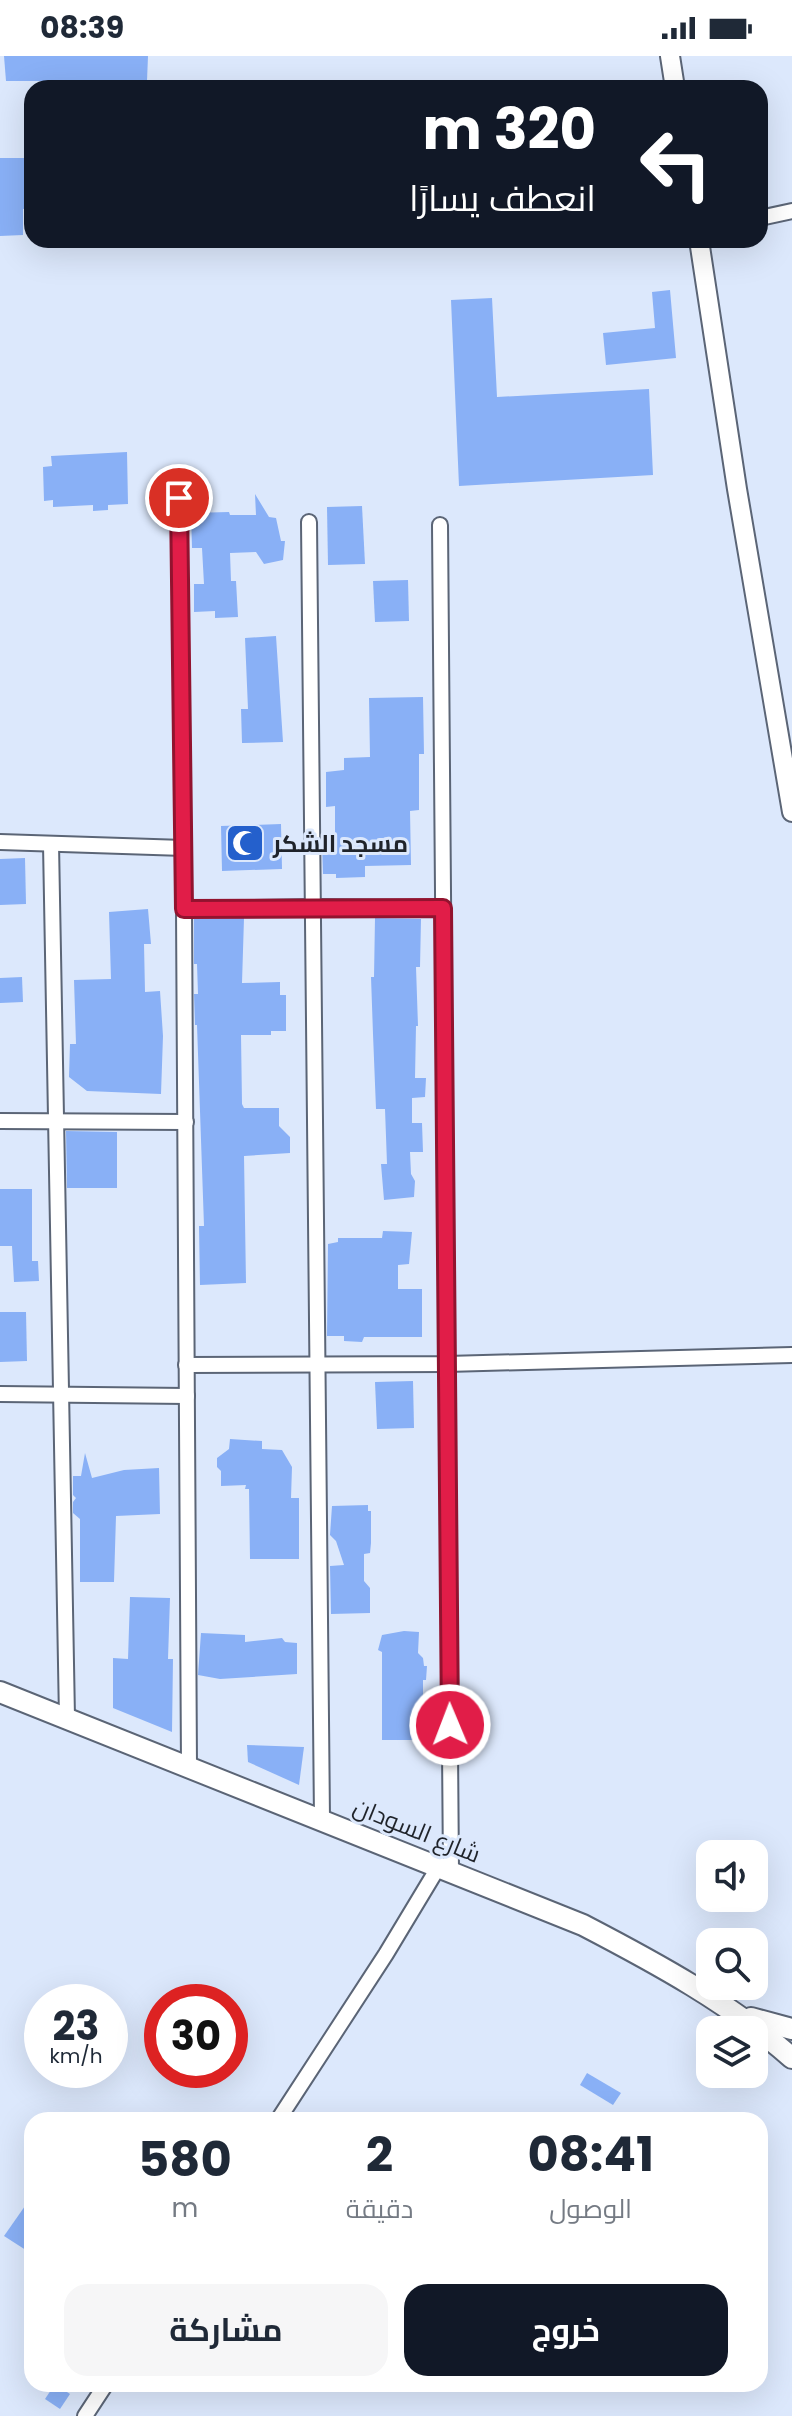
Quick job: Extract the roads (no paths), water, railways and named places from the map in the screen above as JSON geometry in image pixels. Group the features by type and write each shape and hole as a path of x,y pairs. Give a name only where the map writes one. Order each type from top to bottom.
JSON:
{"main road":[{"name":"شارع السودان","path":"0,1692 583,1925 643,1956 740,2015 792,2058"},
{"path":"740,2015 792,2028"}],"street":[{"path":"670,56 674,80"},
{"path":"768,216 792,211"},
{"path":"700,248 737,489 792,812"},
{"path":"179,498 189,1766"},
{"path":"309,522 322,1819"},
{"path":"283,2112 445,1869 447,1364 440,525"},
{"path":"0,842 184,848"},
{"path":"51,844 67,1718"},
{"path":"184,909 443,908"},
{"path":"0,1121 186,1122"},
{"path":"186,1365 447,1364 792,1355"},
{"path":"0,1394 187,1396"},
{"path":"85,2416 101,2392"}],"place":[{"name":"مسجد الشكر","path":"245,843"}]}
